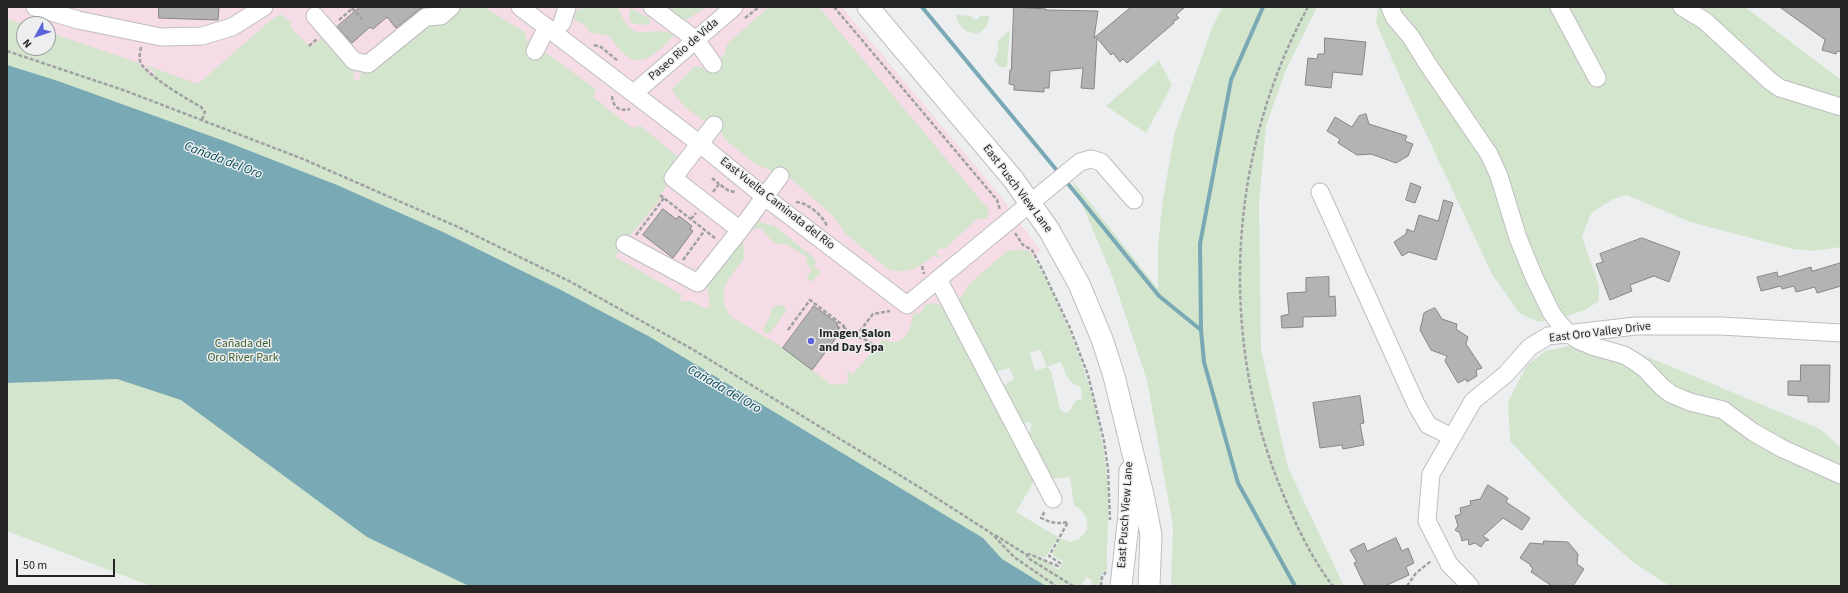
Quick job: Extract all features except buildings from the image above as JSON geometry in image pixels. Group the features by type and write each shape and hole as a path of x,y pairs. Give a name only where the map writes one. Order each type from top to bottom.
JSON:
{"main road":[{"name":"East Pusch View Lane","path":"868,7 1013,179 1049,230 1068,263 1088,304 1114,376 1144,499 1151,535 1149,586"},
{"name":"East Pusch View Lane","path":"1113,577 1129,515 1131,478 1130,444"}],"street":[{"path":"35,7 78,20 161,37 202,36 232,27 264,7"},
{"path":"315,16 354,61 368,64 426,17 441,16 451,7"},
{"name":"East Vuelta Caminata del Rio","path":"520,7 555,25 633,101 700,144 759,192 907,305 931,280 1008,222 1073,167 1091,159 1101,162 1134,200"},
{"path":"535,51 567,7"},
{"path":"652,7 696,40 713,64"},
{"path":"1390,7 1394,17 1411,37 1489,154 1499,176 1518,238 1534,277 1551,312 1569,334 1592,346 1624,355 1644,368 1670,394 1690,402 1723,410 1753,432 1781,448 1841,475"},
{"path":"1559,7 1597,78"},
{"path":"1682,7 1706,20 1770,81 1780,88 1841,107"},
{"name":"Paseo Rio de Vida","path":"633,101 696,40 737,15"},
{"path":"714,125 673,178 740,230"},
{"path":"629,241 698,283 740,230 759,192 780,176"},
{"path":"1320,192 1416,404 1428,424 1452,438"},
{"path":"931,280 1053,499"},
{"name":"East Oro Valley Drive","path":"1470,586 1449,564 1427,521 1431,474 1473,401 1506,374 1530,347 1548,336 1636,326 1721,326 1841,333"}],"path":[{"path":"352,7 364,21"},
{"path":"737,15 759,7"},
{"path":"834,7 997,200 999,209 1023,245 1032,250 1070,328 1088,375 1104,441 1110,490 1110,525"},
{"path":"1308,7 1291,39 1279,69 1266,105 1253,153 1241,237 1239,275 1249,379 1264,442 1290,511 1314,556 1333,586"},
{"path":"142,33 140,58 142,65 152,74 201,107 205,112 202,120"},
{"path":"7,51 126,90 304,159 451,224 569,281 692,349 1027,555 1028,558 1073,586"},
{"path":"612,92 612,98 616,107 626,110 633,101"},
{"path":"712,178 728,191 738,192 744,196 759,192"},
{"path":"691,219 719,184"},
{"path":"660,195 726,247"},
{"path":"629,241 640,230 664,198"},
{"path":"793,202 803,203 823,218 829,230"},
{"path":"685,220 688,216"},
{"path":"640,230 644,233"},
{"path":"680,264 705,230"},
{"path":"922,266 931,280"},
{"path":"788,330 810,300 856,336 868,341 876,347"},
{"path":"838,328 843,326"},
{"path":"1027,555 1029,554 1058,566 1060,563 1049,556 1068,522 1053,523 1042,518"},
{"path":"991,533 1014,557 1056,586"},
{"path":"1407,586 1416,573 1443,553"}],"shaded area":[{"path":"7,7 842,7 994,188 1041,251 846,411 194,87 56,44 56,16 16,16 16,33 7,30"}],"green space":[{"name":"Cañada del Oro River Park","path":"461,7 484,7 523,31 526,35 526,41 529,43 528,49 543,51 596,89 593,97 632,128 641,126 679,158 664,178 668,184 659,196 661,198 631,235 630,234 621,250 614,256 682,295 680,301 691,301 704,308 710,307 707,287 743,238 744,259 728,280 723,293 726,308 731,317 779,345 832,385 848,383 847,371 853,374 883,339 896,342 903,339 908,332 913,316 916,312 918,314 925,308 923,306 932,303 942,305 1034,481 1016,512 1058,537 1045,558 1036,555 1059,570 1063,561 1052,555 1060,538 1070,542 1079,539 1087,530 1086,519 1083,512 1074,505 1070,477 1050,479 1028,432 1030,432 1032,424 1026,422 1023,426 1001,387 1014,379 1009,368 994,372 957,299 961,298 969,284 1008,250 1018,251 1019,249 1030,251 1059,306 1071,335 1082,364 1099,424 1108,486 1107,569 1101,575 1100,586 1092,586 1091,579 1086,577 1082,585 1083,586 151,586 7,531 7,19 16,22 16,56 56,56 56,35 139,63 147,72 157,75 145,65 198,84 272,19 281,14 291,23 290,27 311,47 325,35 355,70 353,79 359,81 361,73 365,72 428,21 438,22 441,25","holes":["1040,349 1047,367 1035,371 1030,353","1061,362 1070,381 1081,387 1082,399 1075,401 1071,409 1066,413 1060,409 1051,371 1047,367"]},
{"path":"585,7 618,7 624,20 630,28 636,32 657,31 675,35 650,57 643,60 636,60 621,51 608,36 590,33 584,24 575,21 573,14 575,11"},
{"path":"669,7 706,7 683,22 671,11"},
{"path":"769,7 819,7 989,210 987,219 977,219 946,248 936,250 942,259 933,255 923,264 907,271 895,271 888,269 846,234 832,215 790,178 786,178 754,163 729,143 719,131 686,108 672,91 674,87 695,66 706,70 724,55 727,45 731,40"},
{"path":"1223,7 1317,7 1285,72 1266,126 1259,204 1261,350 1288,468 1344,586 1171,586 1173,526 1147,380 1113,278 1072,180 1158,289 1158,245 1163,199 1175,132 1212,28"},
{"path":"1378,7 1745,7 1841,80 1841,247 1814,251 1793,249 1690,222 1627,195 1613,199 1591,213 1582,237 1599,286 1599,301 1585,310 1561,318 1538,322 1519,313 1492,274 1411,102 1376,23"},
{"path":"631,8 650,19 650,23 646,25 631,23 629,15"},
{"path":"956,15 971,16 976,20 980,16 989,16 989,19 986,27 976,34 963,28"},
{"path":"1010,30 1007,67 1000,67 994,61 999,49 997,42"},
{"path":"1159,60 1172,85 1146,133 1106,106"},
{"path":"758,218 762,223 775,226 814,258 816,262 814,267 821,272 812,282 806,278 812,270 807,265 806,257 786,244 778,244 772,241 760,228 751,229"},
{"path":"777,305 784,306 786,311 769,334 765,334 763,329 770,316 771,309"},
{"path":"1594,340 1641,354 1820,429 1841,448 1841,586 1670,586 1634,563 1579,514 1510,441 1508,402 1527,365 1546,351"}],"water":[{"name":"Cañada del Oro River Park","path":"7,65 58,81 227,142 337,185 443,232 561,290 650,337 983,538 1002,559 1046,586 469,586 367,537 181,400 117,379 7,383"}],"waterway":[{"path":"922,7 1059,173"},
{"path":"1263,7 1231,80 1200,244 1201,330 1204,362 1238,483 1295,586"},
{"path":"1065,180 1159,296 1201,330"}],"place":[{"name":"Imagen Salon and Day Spa","path":"811,341"}],"water label":[{"name":"Cañada del Oro","path":"223,161"},
{"name":"Cañada del Oro","path":"724,390"}]}
